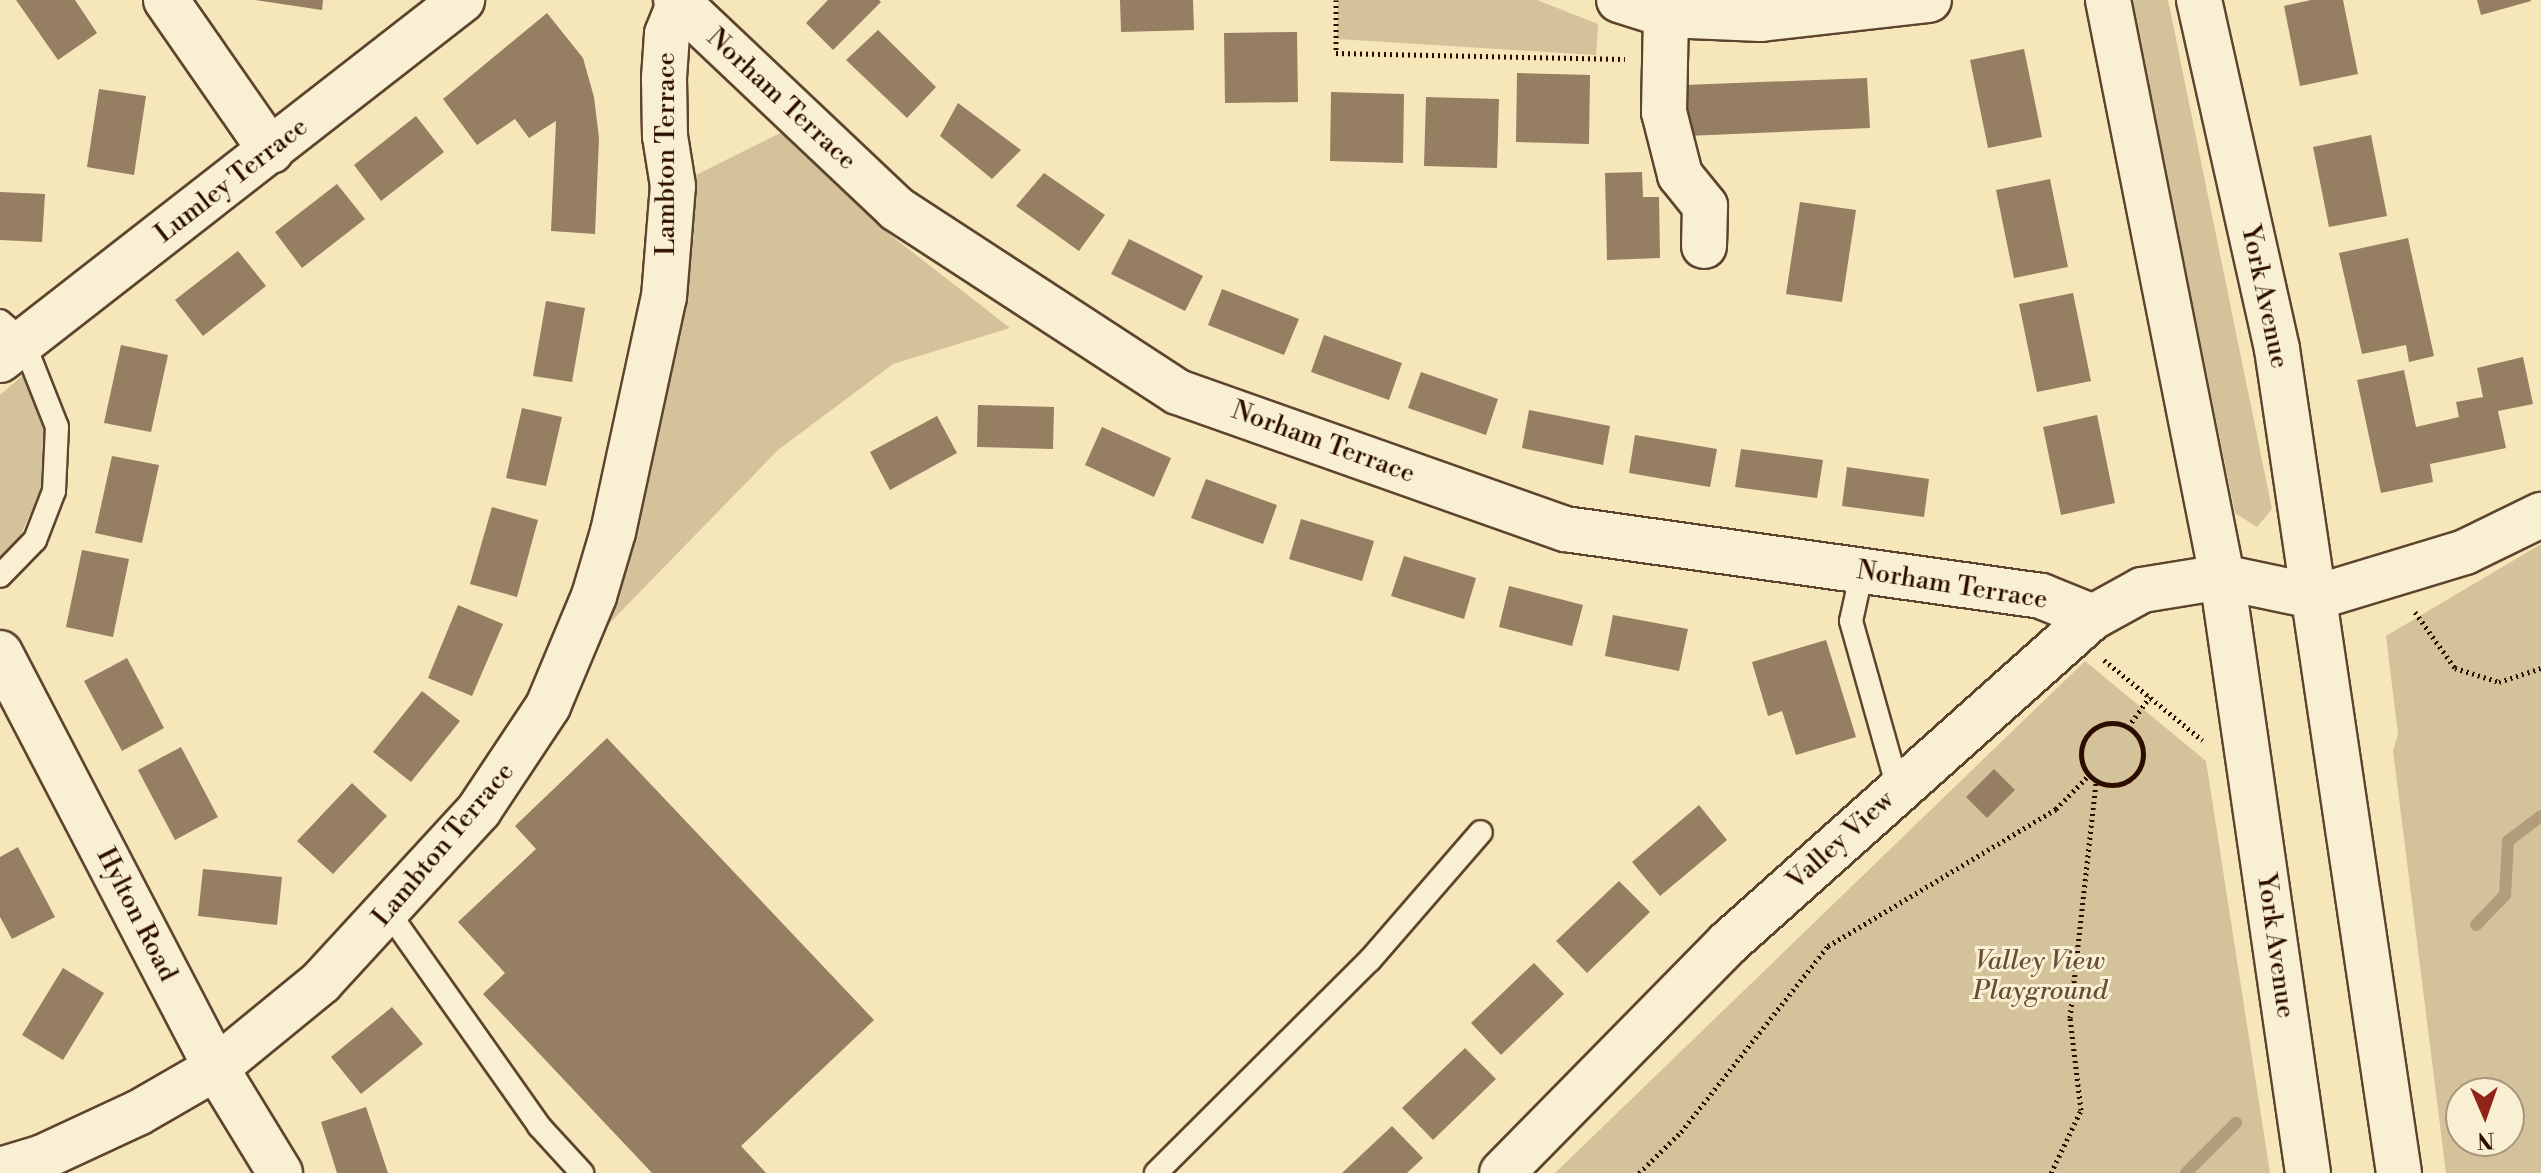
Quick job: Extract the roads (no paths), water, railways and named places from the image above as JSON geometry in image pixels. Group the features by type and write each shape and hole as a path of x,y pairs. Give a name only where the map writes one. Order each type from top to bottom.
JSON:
{"street":[{"path":"166,0 271,151"},
{"name":"Lumley Terrace","path":"8,341 271,151 462,0"},
{"path":"1619,0 1666,15 1761,19 1929,0"},
{"name":"York Avenue","path":"2108,0 2222,577 2308,1173"},
{"name":"York Avenue","path":"2199,0 2277,349 2317,597 2399,1173"},
{"name":"Norham Terrace","path":"678,2 897,209 1178,392 1565,529 2041,596 2083,625"},
{"name":"Lambton Terrace","path":"0,1170 43,1157 124,1120 216,1068 321,982 389,913 513,764 548,706 594,596 629,471 664,297 673,186 664,78 667,34 678,2"},
{"path":"1666,15 1664,112 1680,175 1705,206 1704,246"},
{"path":"2222,577 2317,597 2392,578 2465,552 2541,515"},
{"name":"Valley View","path":"1502,1173 1728,943 2083,625 2142,590 2222,577"},
{"name":"Hylton Road","path":"0,653 216,1068 280,1173"}],"lane":[{"path":"0,576 35,540 54,491 57,427 8,341"},
{"path":"1862,571 1851,621 1898,788"},
{"path":"1156,1173 1370,960 1481,832"},
{"path":"389,913 539,1126 582,1173"}],"waterway":[{"path":"2476,925 2505,895 2508,841 2541,816"},
{"path":"2186,1173 2236,1123"}],"park label":[{"name":"Valley View Playground","path":"2040,977"}]}
